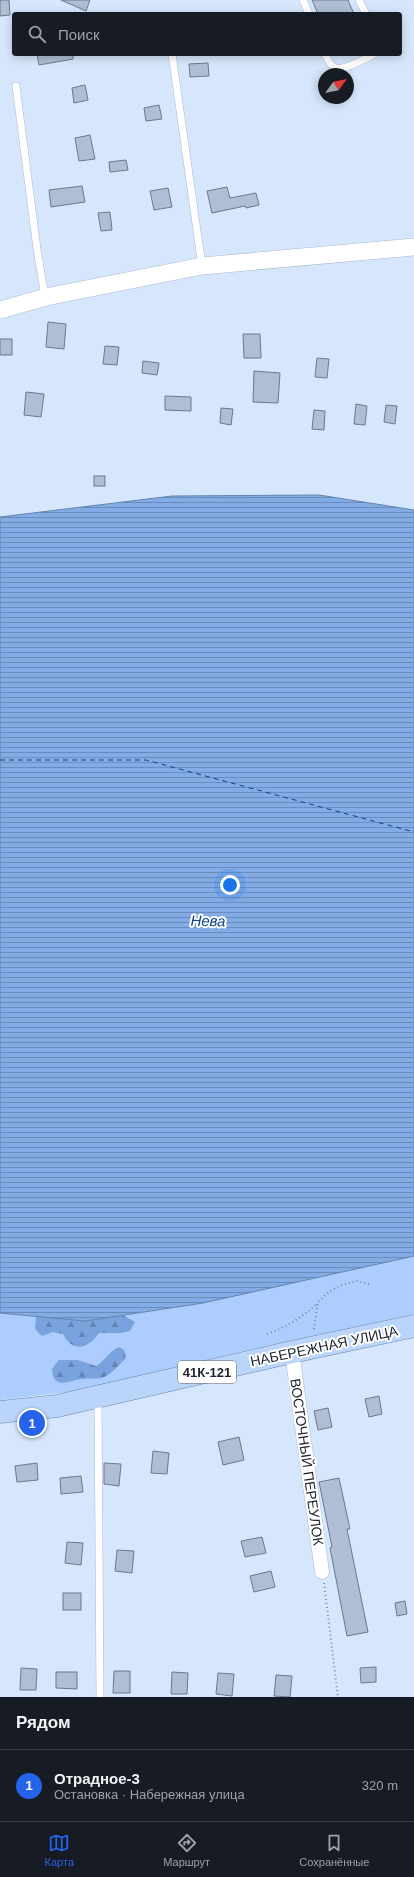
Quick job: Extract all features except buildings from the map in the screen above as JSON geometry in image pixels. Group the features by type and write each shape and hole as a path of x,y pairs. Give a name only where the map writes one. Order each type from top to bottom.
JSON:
{"main road":[{"name":"НАБЕРЕЖНАЯ УЛИЦА","path":"0,1412 57,1406 292,1352 414,1326"}],"street":[{"path":"0,310 46,297 202,266 414,247"},
{"name":"ВОСТОЧНЫЙ ПЕРЕУЛОК","path":"292,1352 322,1572"}],"lane":[{"path":"303,0 307,12"},
{"path":"360,0 365,12"},
{"path":"172,56 202,266"},
{"path":"326,56 329,64 335,68 343,69 370,56"},
{"path":"16,86 37,250 46,297"},
{"path":"98,1397 100,1697"}],"path":[{"path":"267,1334 278,1330 302,1317 330,1291 342,1285 357,1281 372,1285"},
{"path":"314,1329 318,1302"},
{"path":"322,1572 338,1697"}],"shaded area":[{"path":"414,1256 414,1314 253,1349 75,1391 0,1400 0,1313 85,1321 203,1303"}],"green space":[{"path":"123,1315 135,1322 130,1331 121,1333 99,1333 91,1342 81,1347 71,1344 63,1334 53,1332 42,1336 35,1329 36,1316 85,1321"},
{"path":"119,1347 124,1350 126,1358 112,1372 102,1378 63,1383 55,1380 53,1376 52,1369 59,1360 78,1360 96,1366 112,1351"}],"water":[{"name":"Нева","path":"319,495 414,510 414,1256 203,1303 85,1321 0,1313 0,517 172,496"}],"ferry route":[{"path":"0,760 146,760 414,832"}],"place":[{"name":"Отрадное-3","path":"32,1423"}]}
